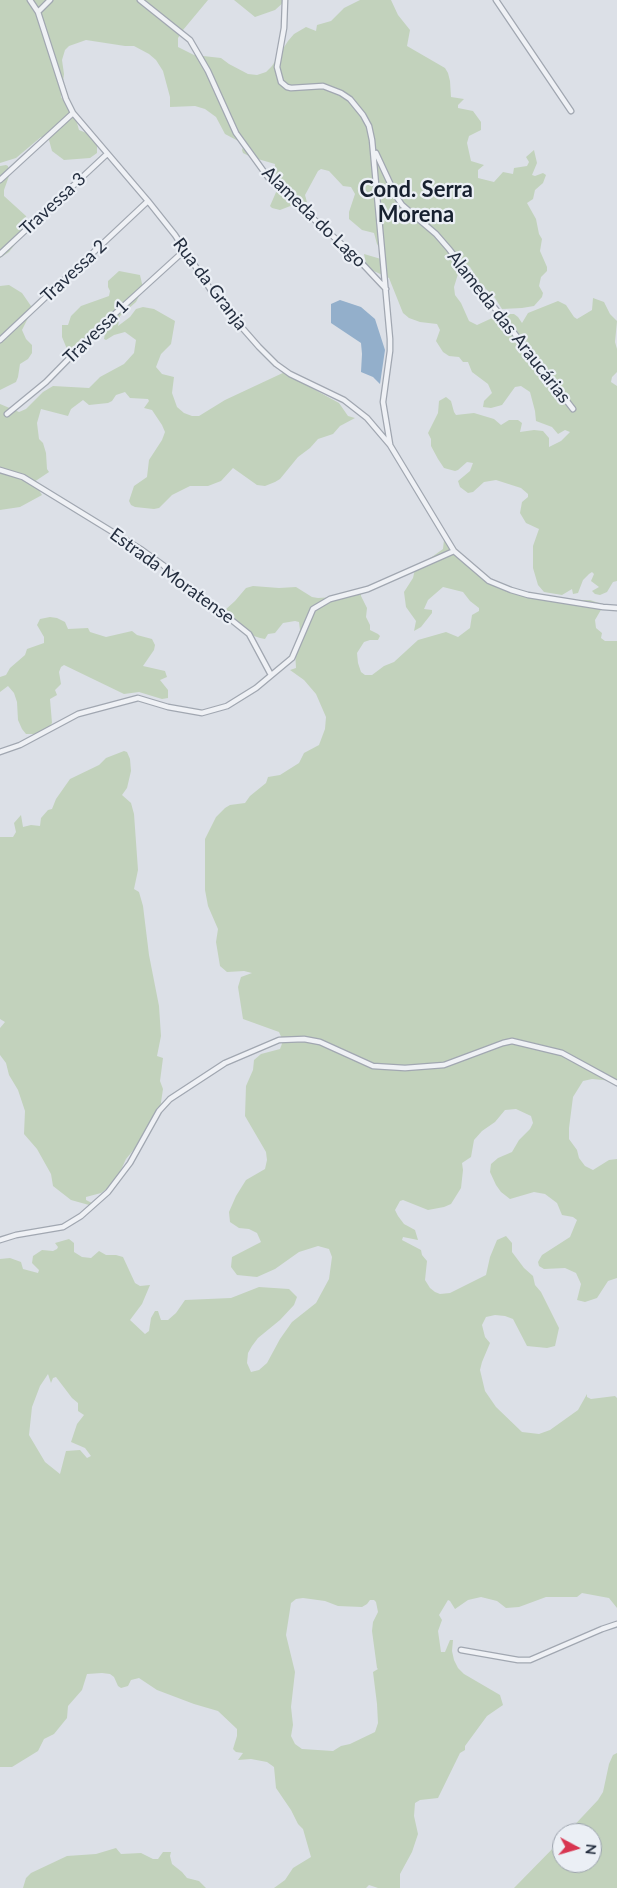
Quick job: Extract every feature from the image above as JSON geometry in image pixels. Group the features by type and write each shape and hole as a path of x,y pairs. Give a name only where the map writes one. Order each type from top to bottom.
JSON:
{"street":[{"name":"Rua da Granja","path":"30,0 38,12 64,92 73,113 148,201 185,250 216,298 276,364 290,374 344,400 356,408 390,445 454,551 489,581 511,590 546,598 617,608"},
{"path":"38,12 50,0"},
{"name":"Alameda do Lago","path":"140,0 190,40 208,71 236,133 270,180 355,256 387,290"},
{"path":"285,0 284,28 277,67 281,82 291,88 323,86 341,93 350,99 369,126 374,150 387,290 390,351 384,402 390,445"},
{"path":"496,0 571,111"},
{"path":"0,180 73,113"},
{"name":"Alameda das Araucárias","path":"374,150 402,205 436,234 449,249 572,409"},
{"name":"Travessa 3","path":"0,254 107,154"},
{"name":"Travessa 2","path":"0,340 148,201"},
{"name":"Travessa 1","path":"7,414 46,382 96,332 185,250"},
{"name":"Estrada Moratense","path":"0,470 22,477 142,550 163,565 202,602 229,618 249,634 271,675"},
{"path":"0,752 20,745 78,714 138,698 168,707 202,713 227,706 256,688 292,658 313,609 330,600 368,590 454,551"},
{"path":"0,1240 16,1234 63,1227 82,1216 108,1192 130,1163 159,1111 170,1099 225,1063 284,1039 304,1039 320,1042 373,1066 404,1068 444,1065 503,1042 518,1042 562,1053 617,1084"},
{"path":"461,1650 518,1660 530,1660 617,1624"}],"green space":[{"path":"0,0 208,0 183,30 178,38 178,47 194,55 221,58 248,74 257,75 266,72 294,34 306,27 316,31 317,25 331,21 344,8 360,0 391,0 398,15 410,30 407,46 445,68 450,81 451,97 464,99 458,105 458,108 473,111 481,122 481,130 469,136 467,143 471,161 484,165 478,170 478,178 494,182 503,172 513,174 514,168 527,166 529,162 526,157 534,150 537,163 532,175 535,176 543,173 546,175 543,183 535,190 533,199 527,203 536,219 542,239 540,251 547,267 547,271 541,277 539,286 543,293 542,297 534,306 502,309 495,298 480,283 470,267 462,261 454,287 455,295 469,321 477,325 501,314 514,314 522,323 528,313 558,301 566,305 577,319 592,310 593,298 604,302 610,314 617,321 615,342 617,349 617,372 612,377 611,382 617,386 617,581 613,582 607,592 600,595 592,591 599,587 591,581 594,574 592,572 583,580 578,593 573,594 572,589 562,595 544,592 538,585 533,568 533,546 539,529 526,523 520,513 522,502 528,497 528,494 521,488 496,480 484,482 473,492 468,493 460,487 458,481 470,471 473,463 467,462 455,471 444,468 438,459 431,446 431,439 428,433 438,413 439,401 446,397 451,401 456,415 474,413 494,419 501,425 509,420 518,420 522,423 520,432 543,431 549,438 549,447 561,441 570,432 565,430 558,434 552,427 536,421 530,392 521,386 515,387 502,405 491,408 483,407 484,401 492,393 488,384 472,372 468,362 463,362 459,357 449,356 443,352 436,341 440,330 437,324 420,322 409,318 403,313 389,278 367,268 364,254 381,259 383,254 377,244 374,233 362,230 349,219 349,212 355,194 351,187 343,186 329,171 321,169 318,171 305,195 308,206 293,205 280,210 272,208 270,206 277,190 274,175 275,164 243,153 244,144 225,134 216,117 205,109 195,106 170,107 170,97 163,71 156,60 149,54 134,46 86,40 69,46 65,50 62,60 64,74 61,97 75,116 79,130 89,134 91,139 97,144 97,153 90,158 64,160 52,151 49,140 41,137 16,158 0,163"},
{"path":"234,0 285,1 275,10 255,17"},
{"path":"0,166 8,166 9,176 4,196 26,216 28,223 26,230 9,252 0,258"},
{"path":"119,271 140,275 143,288 136,302 120,316 118,326 130,317 136,309 143,307 154,309 175,321 171,344 161,354 156,367 162,374 174,377 172,393 177,407 184,413 199,416 225,400 287,371 308,386 339,403 348,416 355,418 340,426 333,434 318,439 275,482 265,486 257,485 233,468 221,481 208,486 190,486 172,495 159,508 154,509 135,507 129,501 134,486 147,477 149,460 165,432 152,410 144,408 149,401 148,399 130,398 125,392 116,395 108,403 89,405 83,400 71,409 68,416 41,409 37,423 39,439 43,443 49,472 34,482 42,495 20,507 0,510 0,404 19,412 26,409 43,392 53,386 89,388 100,377 124,364 134,353 136,340 125,332 114,335 106,340 104,339 105,333 103,333 72,353 67,349 62,337 62,325 68,325 71,316 81,306 109,296 108,281"},
{"path":"9,285 22,293 31,306 30,314 22,330 26,339 32,345 32,353 28,359 20,364 16,382 0,390 0,286"},
{"path":"437,523 460,554 498,584 545,600 590,600 599,603 602,608 595,620 596,628 602,633 601,638 605,641 617,641 617,1080 592,1079 583,1081 573,1097 569,1139 585,1166 593,1170 609,1160 617,1159 617,1278 608,1281 597,1298 585,1302 577,1300 581,1284 576,1273 565,1268 544,1269 539,1266 538,1262 542,1255 570,1237 577,1220 573,1217 562,1215 557,1203 545,1194 534,1192 510,1199 496,1185 490,1172 491,1164 498,1158 512,1152 533,1123 531,1116 516,1109 505,1110 495,1122 482,1131 474,1140 471,1157 462,1163 461,1188 451,1204 428,1210 403,1200 400,1201 395,1210 404,1224 415,1230 418,1240 403,1237 402,1240 421,1250 422,1255 427,1261 425,1280 435,1292 440,1294 450,1293 486,1275 490,1257 497,1240 506,1236 512,1243 512,1252 524,1268 533,1276 535,1285 541,1292 559,1328 555,1346 547,1348 527,1346 513,1319 505,1316 495,1315 486,1317 482,1325 485,1337 490,1343 480,1370 485,1391 496,1407 522,1432 539,1434 550,1430 578,1410 587,1394 587,1397 591,1399 615,1396 617,1398 617,1608 609,1598 582,1593 577,1597 546,1597 519,1607 506,1608 497,1601 481,1597 468,1600 455,1609 448,1600 439,1615 442,1620 438,1631 441,1652 445,1652 450,1640 453,1640 452,1651 458,1668 464,1674 500,1695 503,1705 487,1716 465,1746 465,1750 460,1753 438,1798 420,1800 415,1803 414,1816 418,1834 412,1852 400,1874 400,1888 378,1888 369,1885 366,1888 274,1888 285,1880 293,1868 311,1857 303,1829 276,1788 274,1767 267,1762 251,1759 238,1760 243,1753 236,1752 233,1749 237,1729 218,1711 157,1690 139,1678 131,1680 128,1686 121,1688 110,1674 87,1674 82,1690 68,1706 67,1718 54,1734 44,1739 38,1751 12,1767 0,1767 0,1259 10,1258 21,1262 23,1269 38,1273 39,1270 32,1263 33,1256 42,1250 53,1251 58,1247 55,1243 69,1239 74,1243 74,1252 82,1257 91,1258 99,1251 106,1255 123,1257 135,1283 140,1286 150,1285 142,1304 130,1320 145,1334 149,1331 151,1318 155,1311 158,1311 161,1320 168,1320 176,1313 185,1300 231,1298 259,1287 289,1289 297,1297 294,1305 280,1320 258,1338 252,1346 248,1353 247,1363 251,1372 259,1370 267,1363 292,1322 316,1303 329,1279 332,1257 329,1249 318,1246 299,1252 275,1269 257,1277 237,1275 231,1267 232,1257 261,1242 257,1233 249,1229 239,1228 230,1222 229,1212 246,1180 265,1169 267,1160 266,1152 245,1116 246,1086 253,1070 254,1060 261,1054 280,1049 283,1041 279,1032 243,1019 238,987 241,977 252,973 244,971 227,972 220,966 216,942 218,929 208,906 205,890 205,839 216,817 225,808 230,805 245,803 250,796 266,783 268,777 280,775 299,763 304,753 319,745 325,729 326,717 316,694 304,680 290,670 296,668 295,650 300,630 299,622 283,623 275,633 268,634 265,639 254,636 225,610 246,588 253,586 296,587 312,597 318,598 336,597 361,591 361,596 367,608 366,617 370,630 380,636 378,640 364,642 357,653 361,672 365,675 372,675 384,666 394,662 418,640 446,632 458,637 470,628 472,615 479,611 479,608 463,592 443,587 428,600 424,609 432,610 432,613 421,627 414,631 416,621 406,607 404,592 413,578 415,569 443,549 444,540","holes":["48,1374 51,1383 53,1378 56,1377 78,1403 78,1411 84,1415 77,1424 71,1442 85,1448 91,1456 87,1458 80,1450 66,1451 60,1474 45,1462 29,1435 32,1407 40,1386","296,1599 325,1601 338,1606 362,1607 370,1600 374,1600 378,1612 373,1622 372,1631 378,1669 373,1672 378,1723 375,1732 333,1751 302,1749 295,1744 291,1736 293,1725 291,1707 295,1672 286,1635 291,1603"]},
{"path":"50,617 65,622 68,629 88,628 90,632 106,637 132,631 137,635 152,639 155,645 154,650 143,666 165,671 167,677 160,680 168,690 168,698 162,699 139,692 124,694 64,665 59,672 61,684 55,690 57,695 50,699 52,723 48,728 36,734 26,734 18,720 17,702 14,693 8,686 0,692 0,677 6,675 10,668 25,655 27,649 44,643 44,637 37,625 40,619"},
{"path":"124,751 127,752 130,759 131,771 127,788 122,795 131,803 134,814 138,870 134,889 139,892 143,906 149,955 159,1006 161,1036 157,1056 163,1058 160,1081 163,1089 160,1109 145,1136 126,1159 115,1183 101,1193 86,1197 86,1200 92,1203 89,1205 71,1200 53,1186 51,1174 37,1149 24,1134 25,1111 18,1090 9,1075 6,1063 0,1055 0,1028 5,1022 0,1019 0,837 13,837 16,832 14,823 21,815 23,827 31,825 40,826 41,818 48,810 52,809 56,799 70,779 99,765 106,758"},
{"path":"617,1753 617,1888 514,1888 552,1849 552,1873 602,1873 602,1823 576,1823 603,1792 609,1764 613,1755"},
{"path":"116,1848 121,1854 141,1853 153,1859 158,1859 163,1852 171,1852 172,1864 187,1878 199,1881 206,1888 23,1888 26,1878 31,1873 67,1856 96,1854"}],"water":[{"path":"340,300 361,307 375,319 385,350 380,384 373,377 361,372 361,343 331,323 331,304"}],"district":[{"name":"Cond. Serra Morena","path":"416,202"}]}
